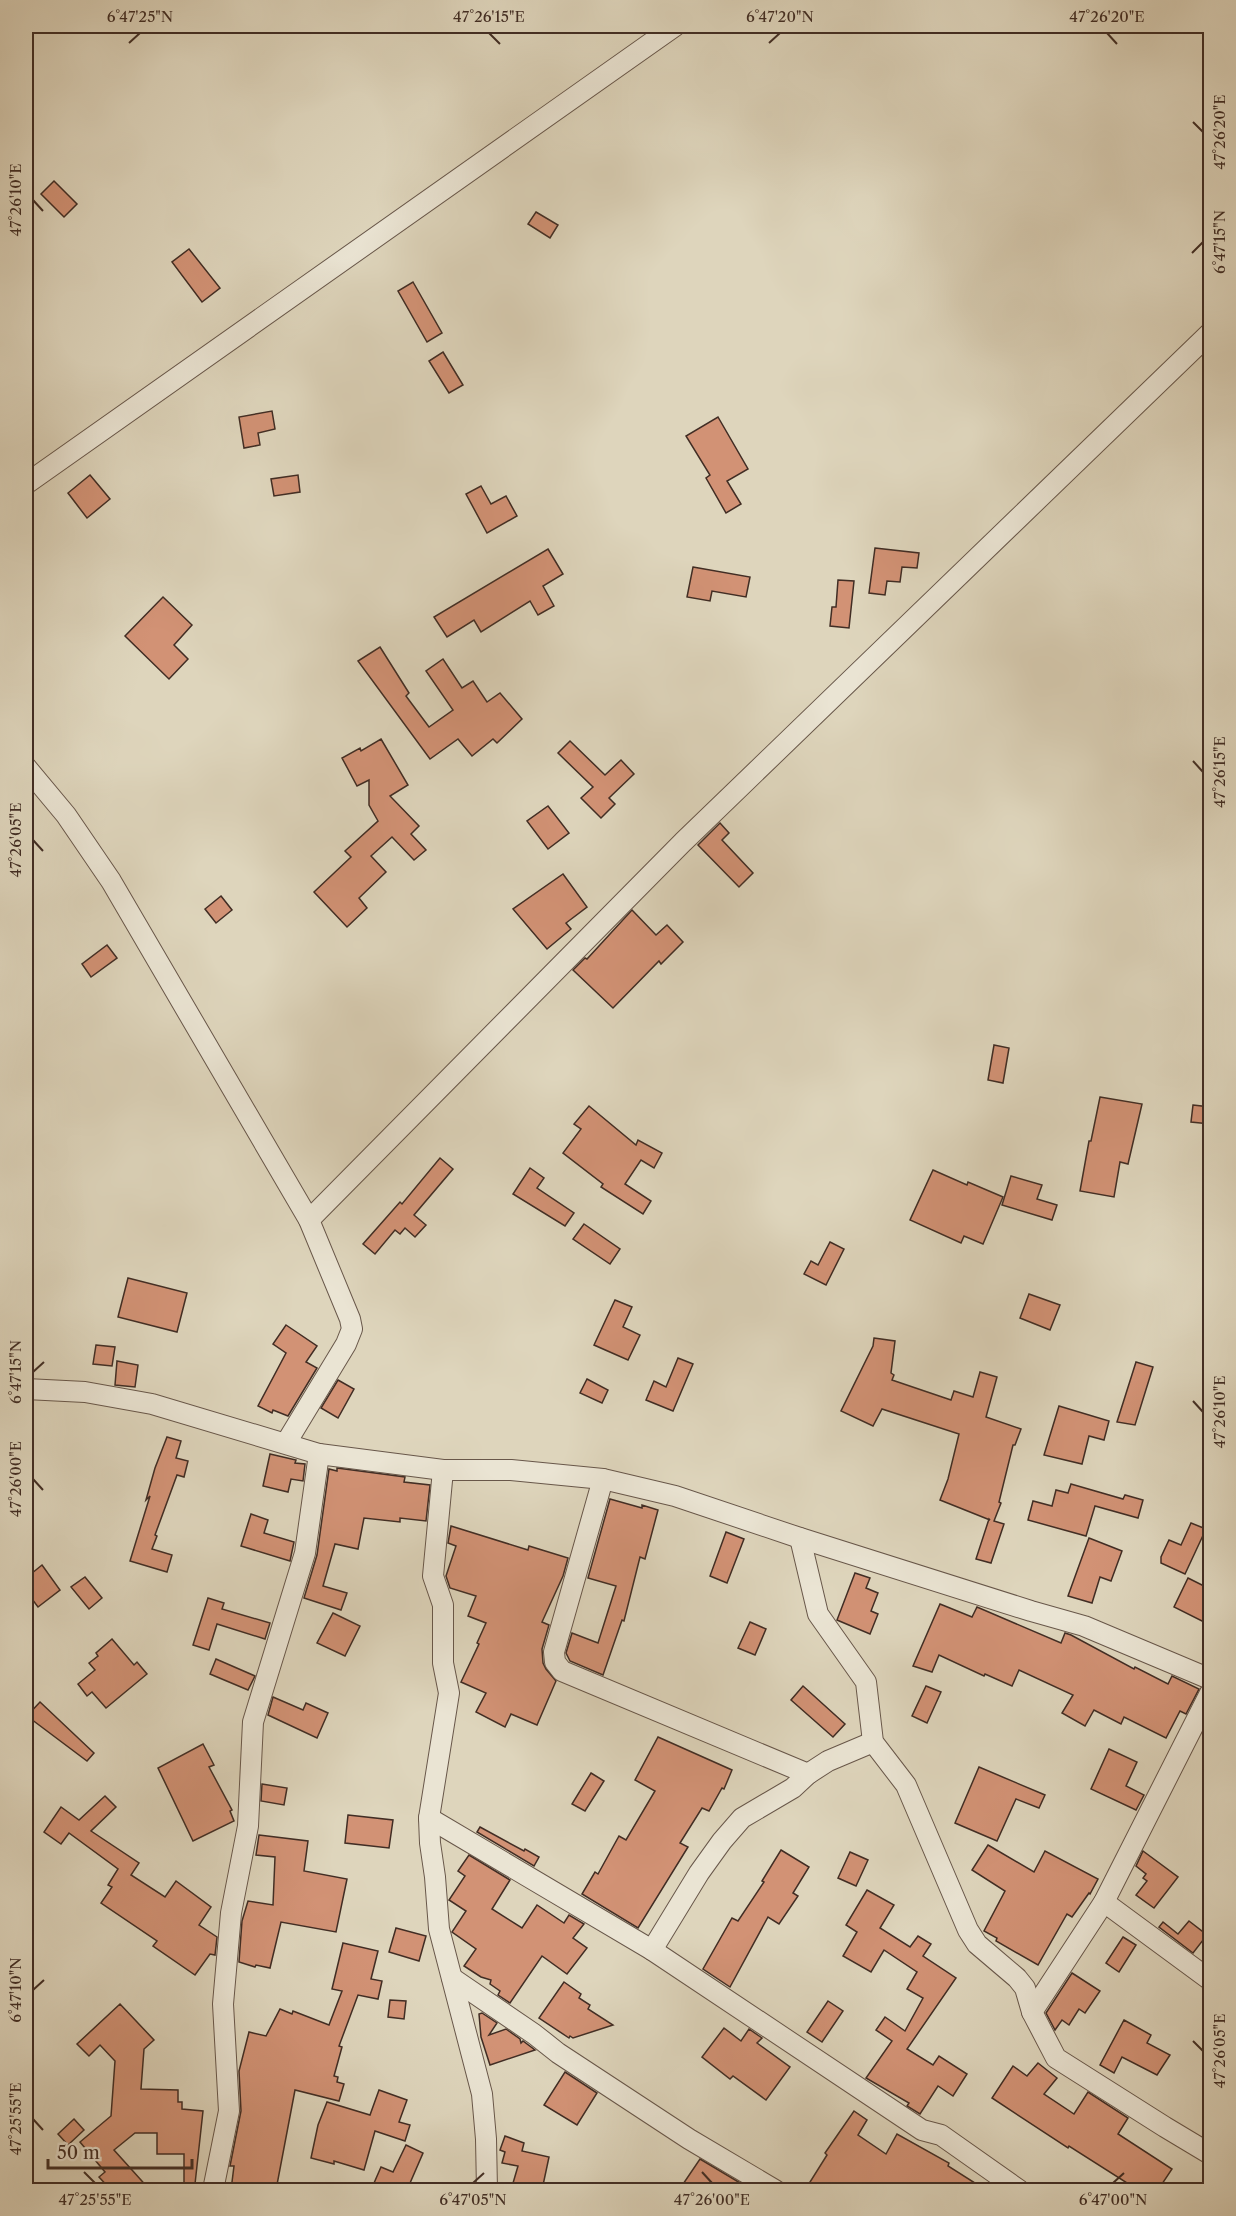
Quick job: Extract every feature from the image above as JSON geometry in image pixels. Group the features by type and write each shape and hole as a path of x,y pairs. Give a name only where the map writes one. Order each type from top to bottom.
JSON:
{"street":[{"path":"26,484 675,26"},
{"path":"309,1220 683,842 1210,333"},
{"path":"26,767 66,815 111,881 309,1220 323,1251 352,1329 346,1344 286,1443"},
{"path":"26,1389 86,1392 152,1404 319,1454 443,1470 511,1470 603,1479 675,1496 800,1538 1084,1626 1210,1679"},
{"path":"213,2190 229,2111 223,2004 231,1913 248,1826 253,1722 305,1553 319,1454"},
{"path":"443,1470 433,1576 442,1605 443,1664 449,1694 429,1818 439,1929 482,2094 487,2190"},
{"path":"603,1479 554,1652 555,1662 562,1671 808,1774"},
{"path":"800,1538 818,1614 866,1682 873,1742 906,1785 968,1930 977,1944 1017,1978 1025,1988 1032,2012 1056,2058 1210,2154"},
{"path":"1032,2012 1104,1902 1210,1693"},
{"path":"652,1950 699,1873 742,1818 793,1788 808,1774 828,1761 873,1742"},
{"path":"429,1818 652,1950 922,2130 941,2135 1019,2190"},
{"path":"1104,1902 1210,1980"},
{"path":"452,1978 577,2066 689,2139 775,2190"}],"building":[{"path":"54,181 77,204 64,217 41,194"},
{"path":"536,212 558,225 550,238 528,224"},
{"path":"189,249 220,288 202,302 172,262"},
{"path":"413,282 442,333 427,342 398,291"},
{"path":"443,352 463,385 449,393 429,361"},
{"path":"272,411 275,429 258,433 260,445 244,448 239,417"},
{"path":"718,417 748,469 727,481 741,504 726,513 706,478 710,475 686,436"},
{"path":"90,475 110,499 87,518 68,493"},
{"path":"298,475 300,492 274,496 271,479"},
{"path":"481,486 491,504 506,496 517,516 487,533 466,494"},
{"path":"875,548 919,553 917,568 902,567 900,582 887,581 885,595 869,593"},
{"path":"548,549 563,574 543,586 554,606 538,615 530,601 481,632 474,620 447,637 434,617"},
{"path":"693,567 750,577 746,597 712,591 710,601 687,597"},
{"path":"838,580 854,581 849,628 830,626 832,607 836,607"},
{"path":"163,597 192,625 174,645 188,659 169,679 125,636"},
{"path":"380,647 409,693 406,696 429,727 453,710 426,671 443,659 462,688 473,681 487,702 500,693 522,719 497,743 493,739 472,756 458,739 430,759 358,661"},
{"path":"381,739 408,785 390,796 419,826 411,834 426,850 414,860 392,837 371,856 386,872 359,898 367,908 347,927 314,892 351,857 345,851 378,821 369,805 369,780 357,786 342,758 360,748 361,751"},
{"path":"570,741 605,775 621,760 634,774 609,798 615,804 601,818 581,798 593,787 558,753"},
{"path":"548,806 569,833 548,849 527,821"},
{"path":"720,823 729,833 722,840 753,873 739,887 698,845"},
{"path":"563,874 587,907 566,923 571,929 547,949 513,909"},
{"path":"221,896 232,910 216,923 205,909"},
{"path":"632,910 656,935 667,925 683,942 661,964 659,961 613,1008 573,970 585,958 587,959"},
{"path":"107,945 117,958 91,977 82,964"},
{"path":"994,1045 1009,1048 1003,1083 988,1080"},
{"path":"1100,1097 1142,1104 1128,1164 1120,1162 1114,1197 1080,1191"},
{"path":"1193,1105 1210,1107 1210,1124 1191,1122"},
{"path":"589,1106 636,1145 638,1140 662,1153 654,1168 641,1160 625,1184 651,1201 643,1214 601,1187 603,1184 563,1153 581,1129 574,1124"},
{"path":"440,1158 453,1169 414,1215 426,1225 415,1237 405,1228 400,1234 395,1230 375,1254 363,1244 400,1202 402,1204"},
{"path":"530,1168 544,1178 537,1188 574,1213 565,1226 513,1194"},
{"path":"933,1170 1003,1197 983,1244 964,1236 961,1243 910,1220"},
{"path":"1011,1176 1042,1185 1037,1199 1057,1205 1052,1220 1002,1205"},
{"path":"584,1224 620,1249 610,1264 573,1239"},
{"path":"830,1242 844,1249 826,1285 804,1274 811,1261 818,1265"},
{"path":"128,1278 187,1293 177,1332 118,1317"},
{"path":"1029,1294 1060,1305 1050,1330 1020,1318"},
{"path":"615,1300 632,1307 623,1327 640,1335 628,1360 594,1345"},
{"path":"286,1325 317,1346 306,1362 317,1368 288,1416 273,1410 272,1413 258,1406 286,1353 273,1344"},
{"path":"874,1338 895,1341 892,1380 951,1400 954,1391 973,1397 980,1372 997,1377 986,1417 1021,1429 1013,1445 999,1502 1001,1503 994,1521 1004,1524 991,1563 976,1559 989,1520 940,1500 948,1479 959,1434 882,1409 873,1426 841,1411 873,1346"},
{"path":"96,1345 115,1347 112,1366 93,1364"},
{"path":"678,1358 693,1364 673,1411 646,1400 654,1381 666,1387"},
{"path":"117,1361 138,1365 135,1387 115,1385"},
{"path":"1136,1362 1153,1367 1135,1425 1117,1422"},
{"path":"587,1379 608,1390 602,1403 580,1393"},
{"path":"338,1380 354,1389 338,1418 321,1408"},
{"path":"1059,1406 1109,1421 1104,1440 1089,1436 1082,1464 1044,1455"},
{"path":"167,1437 181,1441 176,1458 188,1461 184,1477 177,1475 152,1549 172,1555 167,1572 130,1561 150,1496 146,1500 155,1468"},
{"path":"270,1454 305,1464 303,1481 291,1479 288,1492 263,1486"},
{"path":"337,1468 405,1477 404,1482 430,1485 426,1521 400,1518 400,1522 364,1518 358,1549 335,1544 323,1586 347,1593 341,1610 304,1598 317,1555 329,1469 337,1471"},
{"path":"1071,1484 1123,1499 1125,1495 1143,1500 1138,1518 1095,1506 1086,1536 1028,1520 1033,1501 1052,1506 1056,1490 1068,1493"},
{"path":"610,1499 658,1510 645,1559 640,1557 624,1621 622,1620 603,1675 570,1661 566,1653 572,1633 598,1643 616,1586 588,1578"},
{"path":"251,1514 268,1520 264,1533 294,1542 290,1561 241,1546"},
{"path":"1191,1523 1206,1529 1185,1574 1161,1563 1161,1557 1169,1540 1181,1545"},
{"path":"451,1526 528,1550 529,1546 568,1558 563,1576 542,1622 549,1625 542,1649 543,1663 556,1681 537,1725 511,1714 505,1727 476,1712 486,1693 461,1682 486,1623 468,1616 476,1596 450,1588 446,1576 456,1546 448,1543"},
{"path":"726,1532 744,1539 727,1583 710,1576"},
{"path":"1089,1538 1122,1551 1111,1581 1100,1577 1092,1603 1068,1596"},
{"path":"42,1565 60,1590 38,1607 26,1591 26,1578"},
{"path":"855,1573 870,1578 866,1588 878,1593 871,1611 878,1614 870,1634 837,1620"},
{"path":"85,1577 102,1598 89,1609 71,1587"},
{"path":"1188,1578 1210,1589 1210,1625 1174,1607"},
{"path":"208,1598 224,1603 222,1609 270,1623 265,1639 217,1624 209,1650 193,1645"},
{"path":"940,1604 972,1617 977,1607 1061,1643 1065,1633 1168,1684 1172,1676 1199,1689 1186,1714 1180,1711 1166,1738 1124,1717 1121,1724 1094,1710 1085,1726 1062,1713 1073,1695 1019,1670 1012,1686 939,1655 932,1672 913,1666"},
{"path":"333,1613 360,1626 345,1656 317,1643"},
{"path":"750,1622 766,1629 755,1655 738,1648"},
{"path":"112,1639 134,1665 137,1662 147,1674 106,1708 92,1692 87,1696 78,1684 95,1670 89,1663 98,1656 96,1653"},
{"path":"216,1659 255,1676 248,1690 210,1674"},
{"path":"803,1686 845,1724 833,1737 791,1700"},
{"path":"926,1686 941,1692 927,1723 912,1716"},
{"path":"273,1697 303,1710 306,1703 328,1713 317,1738 268,1715"},
{"path":"40,1702 94,1753 87,1761 27,1716"},
{"path":"658,1737 732,1770 724,1789 722,1788 709,1811 702,1808 680,1843 688,1847 638,1928 582,1894 595,1872 598,1874 619,1836 626,1840 655,1791 635,1780"},
{"path":"203,1744 214,1765 209,1767 232,1810 230,1811 234,1821 193,1841 158,1768"},
{"path":"1109,1749 1137,1762 1126,1786 1144,1795 1136,1810 1091,1789"},
{"path":"979,1767 1045,1795 1039,1808 1016,1799 997,1841 955,1823"},
{"path":"591,1773 604,1781 585,1811 572,1804"},
{"path":"262,1784 287,1788 284,1805 261,1801"},
{"path":"105,1796 116,1807 91,1831 139,1863 131,1875 165,1897 176,1881 211,1907 199,1925 217,1937 215,1955 210,1954 195,1975 153,1946 157,1941 101,1903 112,1887 108,1885 118,1869 69,1833 61,1844 44,1832 61,1807 79,1820"},
{"path":"348,1815 393,1820 389,1848 345,1843"},
{"path":"480,1827 539,1857 534,1866 477,1832"},
{"path":"259,1835 308,1841 304,1871 347,1879 336,1932 281,1922 270,1968 256,1965 255,1967 239,1962 242,1921 248,1901 273,1905 275,1857 256,1855"},
{"path":"988,1845 1034,1872 1045,1851 1098,1879 1090,1894 1072,1917 1067,1914 1038,1965 996,1941 997,1938 984,1931 1005,1891 972,1870"},
{"path":"781,1850 809,1867 793,1893 798,1896 779,1924 768,1917 730,1987 703,1969 732,1918 738,1921 764,1882 762,1881"},
{"path":"1143,1851 1178,1877 1154,1908 1136,1895 1147,1881 1143,1878 1146,1874 1136,1866"},
{"path":"850,1852 868,1860 856,1886 838,1878"},
{"path":"469,1855 510,1880 492,1909 522,1928 537,1905 564,1923 569,1915 584,1924 573,1938 587,1948 567,1974 542,1956 510,2003 498,1995 500,1991 490,1984 491,1980 481,1977 464,1966 476,1949 452,1932 466,1911 449,1900 465,1876 458,1871"},
{"path":"867,1890 894,1905 880,1928 910,1947 918,1936 931,1944 923,1956 956,1978 907,2049 933,2065 939,2056 967,2074 953,2096 938,2086 920,2114 907,2106 909,2103 866,2078 892,2041 876,2030 885,2017 905,2031 923,1998 907,1989 917,1972 884,1950 871,1972 843,1956 857,1932 846,1925"},
{"path":"1189,1921 1207,1935 1193,1953 1159,1927 1163,1922 1178,1934"},
{"path":"396,1928 426,1936 419,1961 389,1952"},
{"path":"1123,1937 1136,1945 1119,1972 1106,1963"},
{"path":"343,1943 378,1951 371,1979 382,1981 378,1999 358,1995 339,2046 342,2047 334,2076 338,2077 337,2082 344,2084 339,2101 295,2090 276,2190 231,2190 234,2166 230,2166 241,2111 239,2071 249,2032 266,2036 280,2009 292,2014 293,2011 329,2025 342,1991 332,1989"},
{"path":"1072,1973 1100,1991 1085,2013 1079,2009 1069,2025 1062,2020 1055,2030 1046,2013"},
{"path":"564,1982 581,1994 579,1998 590,2005 588,2009 613,2025 569,2038 539,2018"},
{"path":"390,2000 406,2001 404,2019 388,2017"},
{"path":"828,2001 843,2011 822,2042 807,2032"},
{"path":"120,2004 154,2040 144,2049 141,2089 178,2090 178,2102 182,2102 182,2109 203,2111 195,2184 184,2183 184,2154 157,2154 157,2133 135,2133 114,2150 150,2190 111,2190 99,2177 105,2172 80,2142 111,2116 115,2061 100,2045 89,2056 77,2044"},
{"path":"482,2013 497,2023 489,2035 506,2029 520,2039 521,2043 523,2041 535,2050 490,2065 481,2037 479,2014"},
{"path":"1124,2020 1151,2035 1147,2043 1170,2055 1157,2075 1122,2057 1114,2073 1100,2065"},
{"path":"724,2028 741,2041 749,2029 762,2038 757,2043 790,2067 766,2100 733,2076 730,2079 702,2057"},
{"path":"1038,2063 1057,2078 1044,2094 1074,2114 1088,2092 1128,2118 1118,2134 1172,2169 1158,2190 1138,2190 992,2098 1013,2066 1027,2076"},
{"path":"565,2072 597,2093 577,2125 544,2105"},
{"path":"379,2090 407,2100 399,2122 410,2125 405,2141 375,2131 364,2170 334,2161 334,2164 311,2158 318,2125 327,2102 370,2115"},
{"path":"854,2111 867,2120 858,2135 886,2154 897,2134 949,2163 948,2166 986,2190 805,2190 827,2155 825,2153"},
{"path":"74,2119 84,2130 68,2145 58,2134"},
{"path":"505,2136 524,2143 522,2151 549,2157 542,2190 511,2190 518,2166 502,2163 505,2152 500,2150"},
{"path":"406,2145 423,2153 407,2190 371,2190 381,2167 393,2172"},
{"path":"700,2159 752,2190 679,2190"}]}
